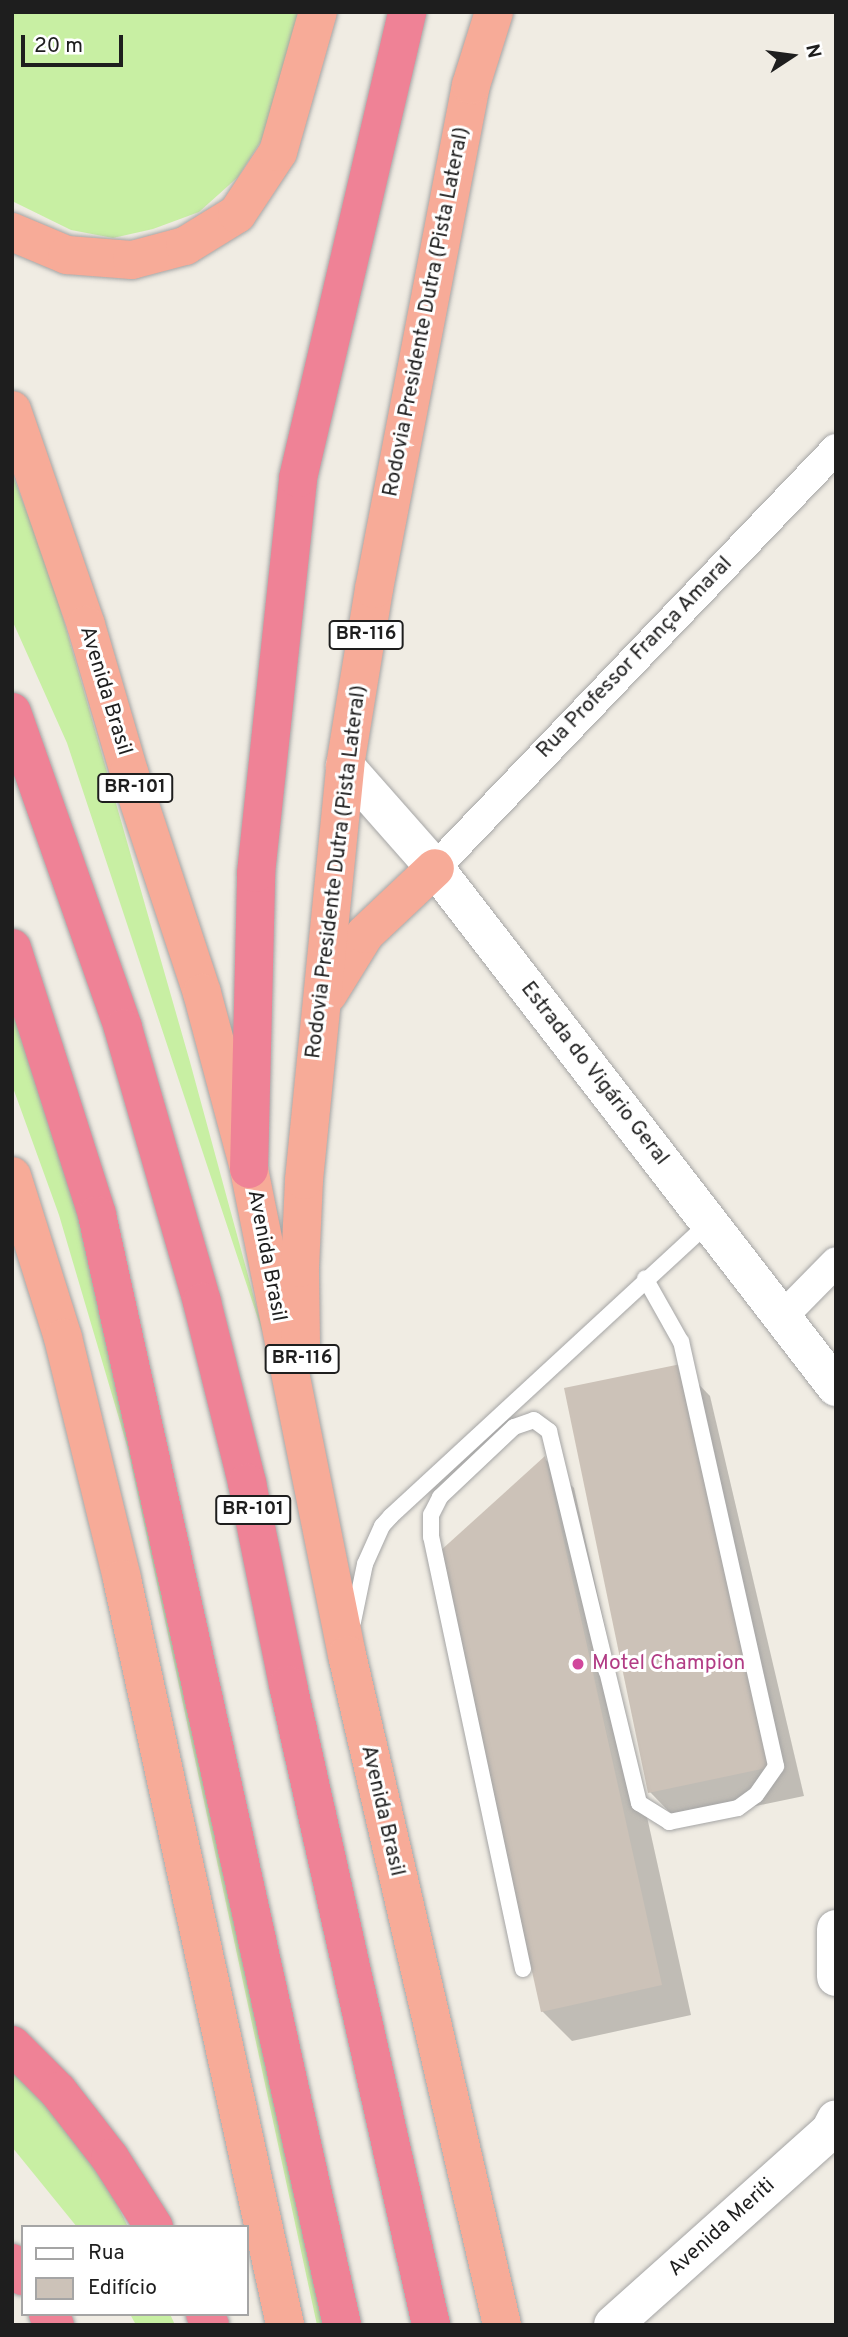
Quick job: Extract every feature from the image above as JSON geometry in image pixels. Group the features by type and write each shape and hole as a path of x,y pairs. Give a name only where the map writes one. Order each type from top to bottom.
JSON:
{"highway":[{"path":"12,232 67,255 132,260 185,246 237,214 278,152 318,12"},
{"path":"248,1169 256,873 298,478 407,12"},
{"name":"Rodovia Presidente Dutra (Pista Lateral)","path":"304,1451 300,1268 304,1180 345,766 374,589 471,85 494,12"},
{"name":"Avenida Brasil","path":"12,410 86,625 129,772 202,993 248,1169 347,1655 501,2324"},
{"name":"BR-101","path":"12,712 123,1028 202,1302 247,1483 288,1685 431,2325"},
{"path":"321,1008 343,966 365,934 435,868"},
{"path":"12,948 97,1215 342,2325"},
{"path":"12,1176 63,1338 122,1579 285,2325"},
{"path":"12,2045 58,2091 110,2158 153,2225"}],"street":[{"name":"Rua Professor França Amaral","path":"435,868 836,449"},
{"name":"Estrada do Vigário Geral","path":"345,766 435,868 836,1387"},
{"path":"781,1318 836,1262"},
{"path":"836,1929 836,1978"},
{"name":"Avenida Meriti","path":"613,2325 834,2126"},
{"path":"501,2324 510,2325"}],"lane":[{"path":"347,1655 365,1564 382,1527 645,1278 708,1223"},
{"path":"523,1969 431,1526 431,1515 440,1497 514,1427 534,1420 549,1431 639,1803 668,1822 738,1808 756,1795 776,1766 681,1342 645,1278"}],"green space":[{"path":"12,12 301,12 268,130 238,177 199,212 153,229 113,238 71,230 12,201"},
{"path":"12,473 51,576 190,1062 268,1349 67,743 12,620"},
{"path":"12,999 94,1245 331,2325 317,2325 128,1449 59,1215 12,1085"},
{"path":"12,2056 96,2160 127,2225 75,2225 12,2147"},
{"path":"131,2316 171,2316 175,2325 136,2325"}],"building":[{"path":"681,1364 776,1766 648,1793 564,1388"},
{"path":"545,1456 662,1985 541,2012 439,1552"}],"place":[{"name":"Motel Champion","path":"578,1664"}]}
